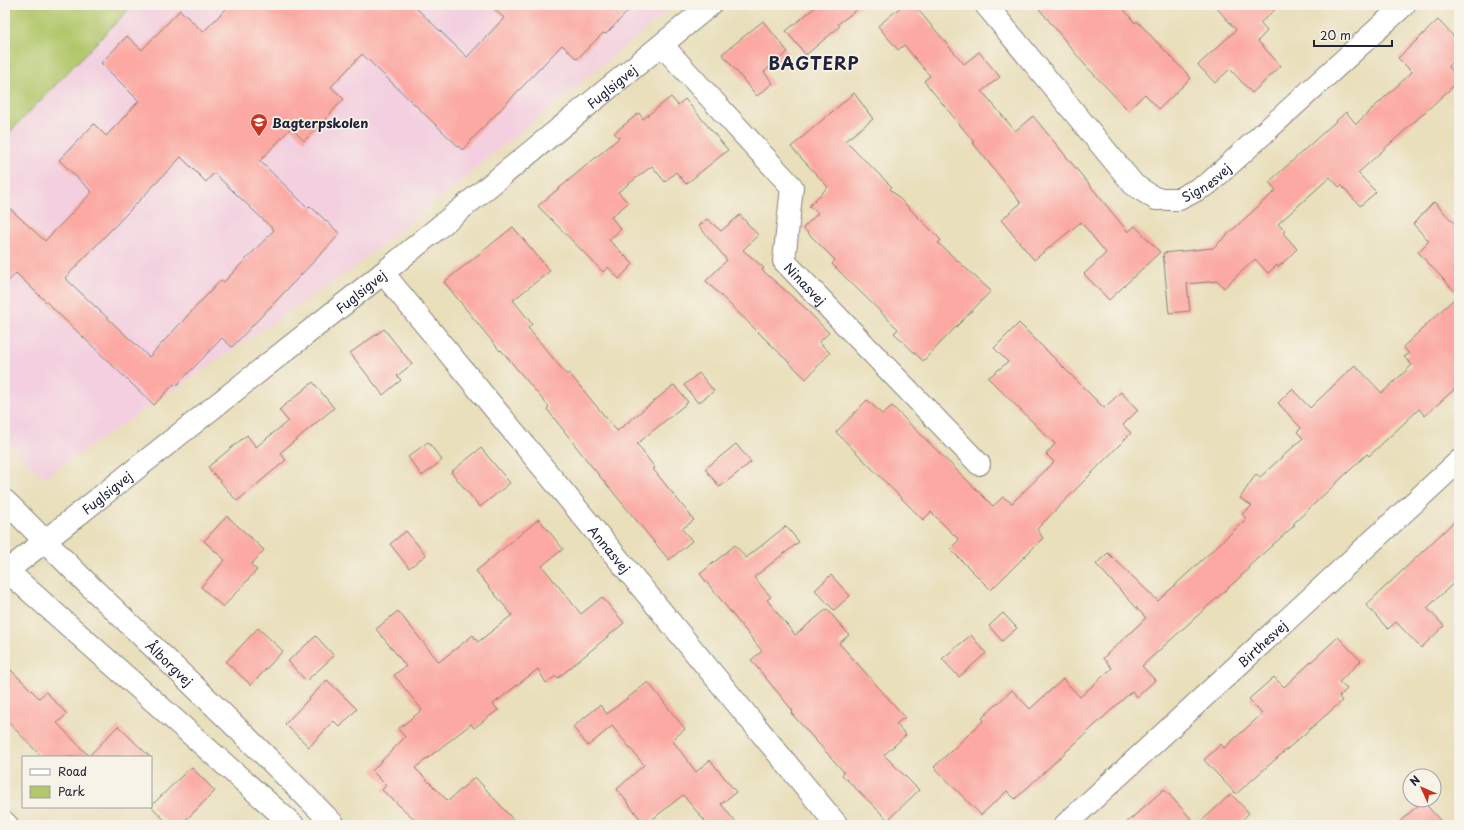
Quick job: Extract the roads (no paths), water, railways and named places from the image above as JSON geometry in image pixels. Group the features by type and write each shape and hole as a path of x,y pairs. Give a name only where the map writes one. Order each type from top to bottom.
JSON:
{"street":[{"name":"Fuglsigvej","path":"6,571 383,273 710,5"},
{"name":"Signesvej","path":"986,5 1134,185 1156,199 1179,199 1208,184 1404,5"},
{"name":"Ninasvej","path":"662,45 792,187 784,261 979,464"},
{"name":"Annasvej","path":"383,273 837,825"},
{"name":"Birthesvej","path":"1065,825 1459,461"},
{"name":"Ålborgvej","path":"5,501 277,766 334,825"},
{"path":"6,571 293,825"}],"place":[{"name":"Bagterpskolen","path":"259,137"}],"district":[{"name":"BAGTERP","path":"814,63"}]}
